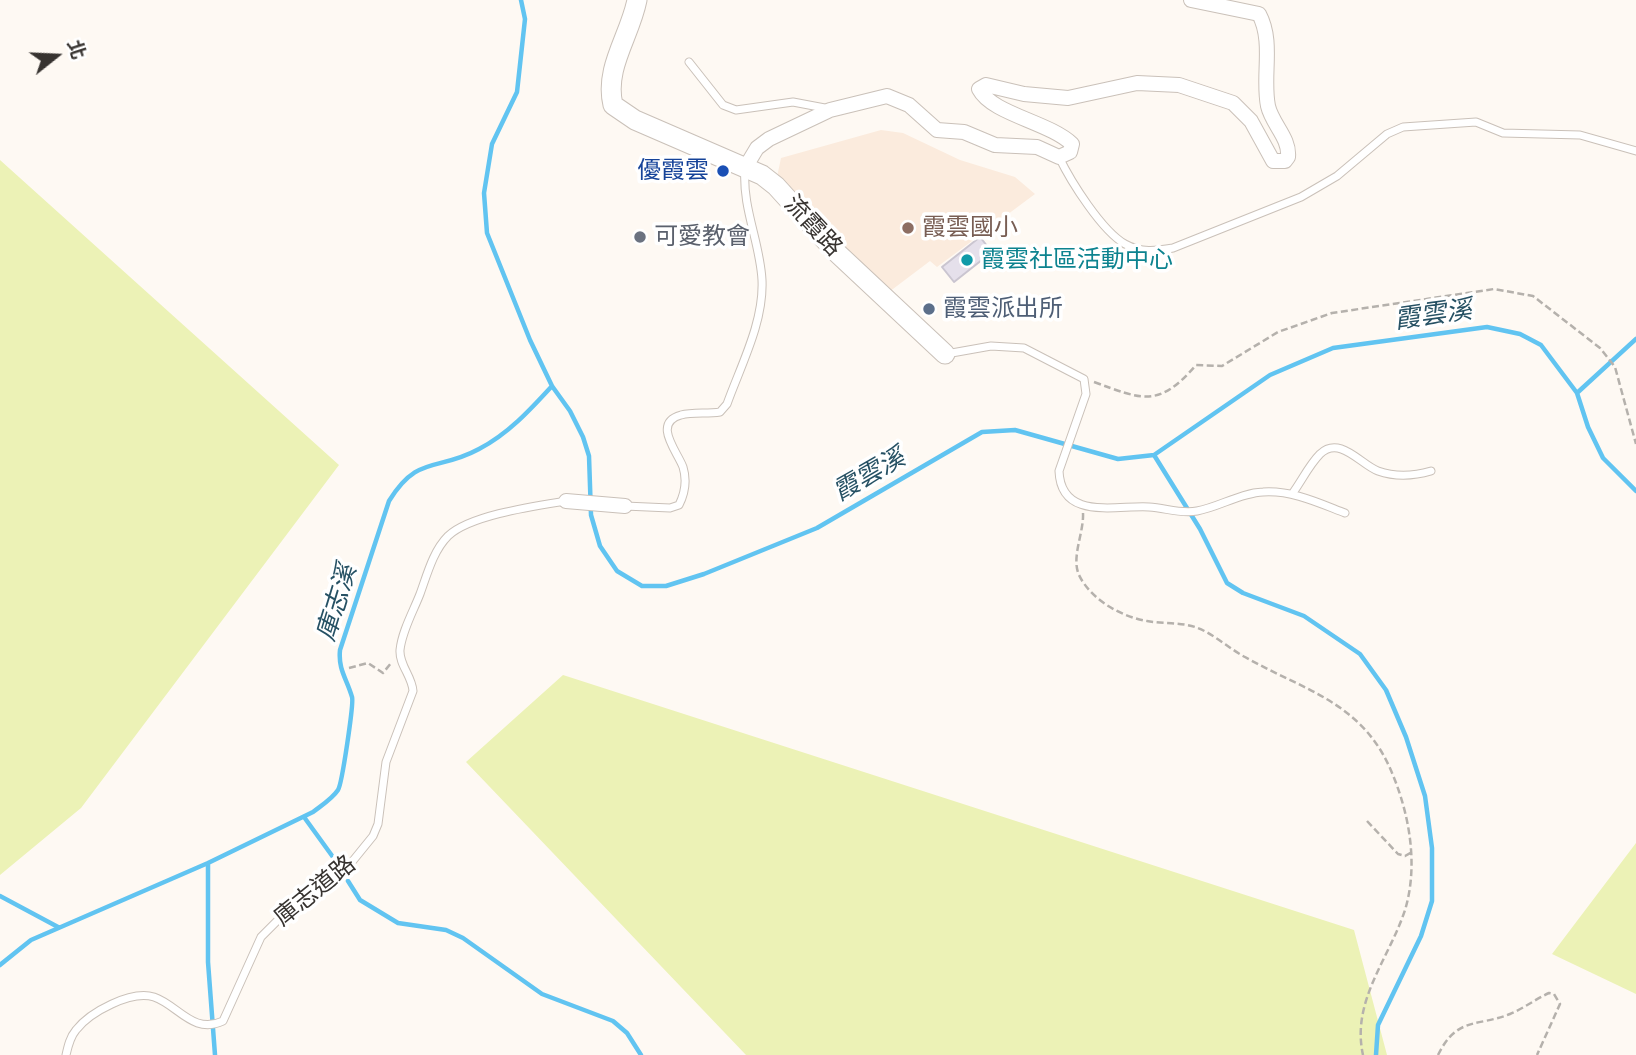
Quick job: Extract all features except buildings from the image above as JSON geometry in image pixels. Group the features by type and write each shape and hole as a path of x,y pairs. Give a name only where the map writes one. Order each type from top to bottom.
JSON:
{"street":[{"name":"流霞路","path":"637,0 632,23 613,65 609,89 613,105 635,120 762,175 776,186 835,251 945,354"},
{"path":"745,168 757,148 769,139 830,110 887,96 909,105 937,130 964,132 995,145 1037,147 1059,157 1070,152 1072,144 1060,132 1000,106 981,93 981,86 1068,98 1137,83 1178,85 1233,103 1251,121 1273,161 1285,161 1288,157 1287,144 1267,103 1266,28 1259,13 1191,0"},
{"path":"566,501 625,506"}],"lane":[{"path":"688,62 723,105 736,110 793,102 830,110"},
{"path":"1059,157 1067,173 1123,243 1155,252 1173,248 1301,197 1337,176 1378,140 1403,127 1476,122 1503,133 1580,135 1636,151"},
{"path":"625,506 670,508 679,505 684,496 685,480 682,466 667,438 667,427 672,419 682,415 720,412 727,404 758,320 762,277 746,207 745,168"},
{"name":"流霞路","path":"945,354 991,346 1024,348 1084,379"},
{"path":"1084,379 1086,394 1059,471 1060,483 1067,496 1083,506 1153,507 1178,513 1199,511 1262,492 1292,495 1345,513"},
{"path":"1292,495 1321,453 1331,449 1350,452 1378,471 1404,475 1431,471"},
{"path":"400,652 435,556 447,538 461,526 480,520 566,501"},
{"name":"庫志道路","path":"66,1055 74,1031 83,1023 129,998 154,997 196,1023 208,1025 223,1021 261,937 301,897 338,875 360,856 378,824 386,762 413,691 412,681 400,652"}],"path":[{"path":"1084,379 1130,394 1163,396 1171,392 1196,365 1222,366 1278,332 1321,317 1494,289 1517,291 1543,301 1609,358 1624,390 1636,444"},
{"path":"1083,506 1084,532 1076,562 1087,588 1103,602 1127,616 1148,622 1191,625 1204,630 1245,657 1334,700 1364,728 1388,763 1400,792 1412,852 1411,887 1404,913 1363,1004 1360,1041 1363,1055"},
{"path":"349,668 368,663 383,673 400,652"},
{"path":"1367,821 1398,854 1405,856 1412,852"},
{"path":"1438,1055 1454,1033 1467,1023 1507,1015 1549,993 1554,994 1560,1004 1537,1055"}],"shaded area":[{"name":"霞雲國小","path":"881,130 903,133 960,160 1015,177 1035,194 937,267 930,261 889,292 777,177 781,158"}],"green space":[{"path":"0,160 339,465 81,808 0,875"},
{"path":"563,675 1354,930 1387,1055 746,1055 466,762"},
{"path":"1636,843 1636,994 1552,954"}],"waterway":[{"name":"霞雲溪","path":"521,0 525,19 517,92 492,144 484,193 487,233 530,340 552,386 570,411 583,437 589,456 591,515 600,546 617,571 642,586 666,586 704,574 817,528 982,432 1015,430 1118,459 1154,455 1270,375 1333,348 1487,327 1520,334 1541,345 1577,393 1588,427 1603,458 1636,491"},
{"path":"1577,393 1636,339"},
{"name":"庫志溪","path":"0,965 31,940 208,863 313,812 333,796 338,790 342,774 352,702 342,669 340,650 389,501 399,486 419,470 464,456 500,436 527,413 552,386"},
{"path":"1154,455 1200,529 1227,583 1243,593 1304,616 1360,654 1386,690 1406,737 1425,796 1432,848 1432,901 1421,936 1378,1025 1376,1055"},
{"path":"304,817 338,864"},
{"path":"208,864 208,962 215,1055"},
{"path":"348,881 360,900 398,923 446,930 463,938 542,994 613,1021 627,1033 641,1055"},
{"path":"0,896 58,927"}],"place":[{"name":"優霞雲","path":"723,171"},
{"name":"霞雲國小","path":"908,228"},
{"name":"可愛教會","path":"640,237"},
{"name":"霞雲社區活動中心","path":"967,260"},
{"name":"霞雲派出所","path":"929,309"}]}
